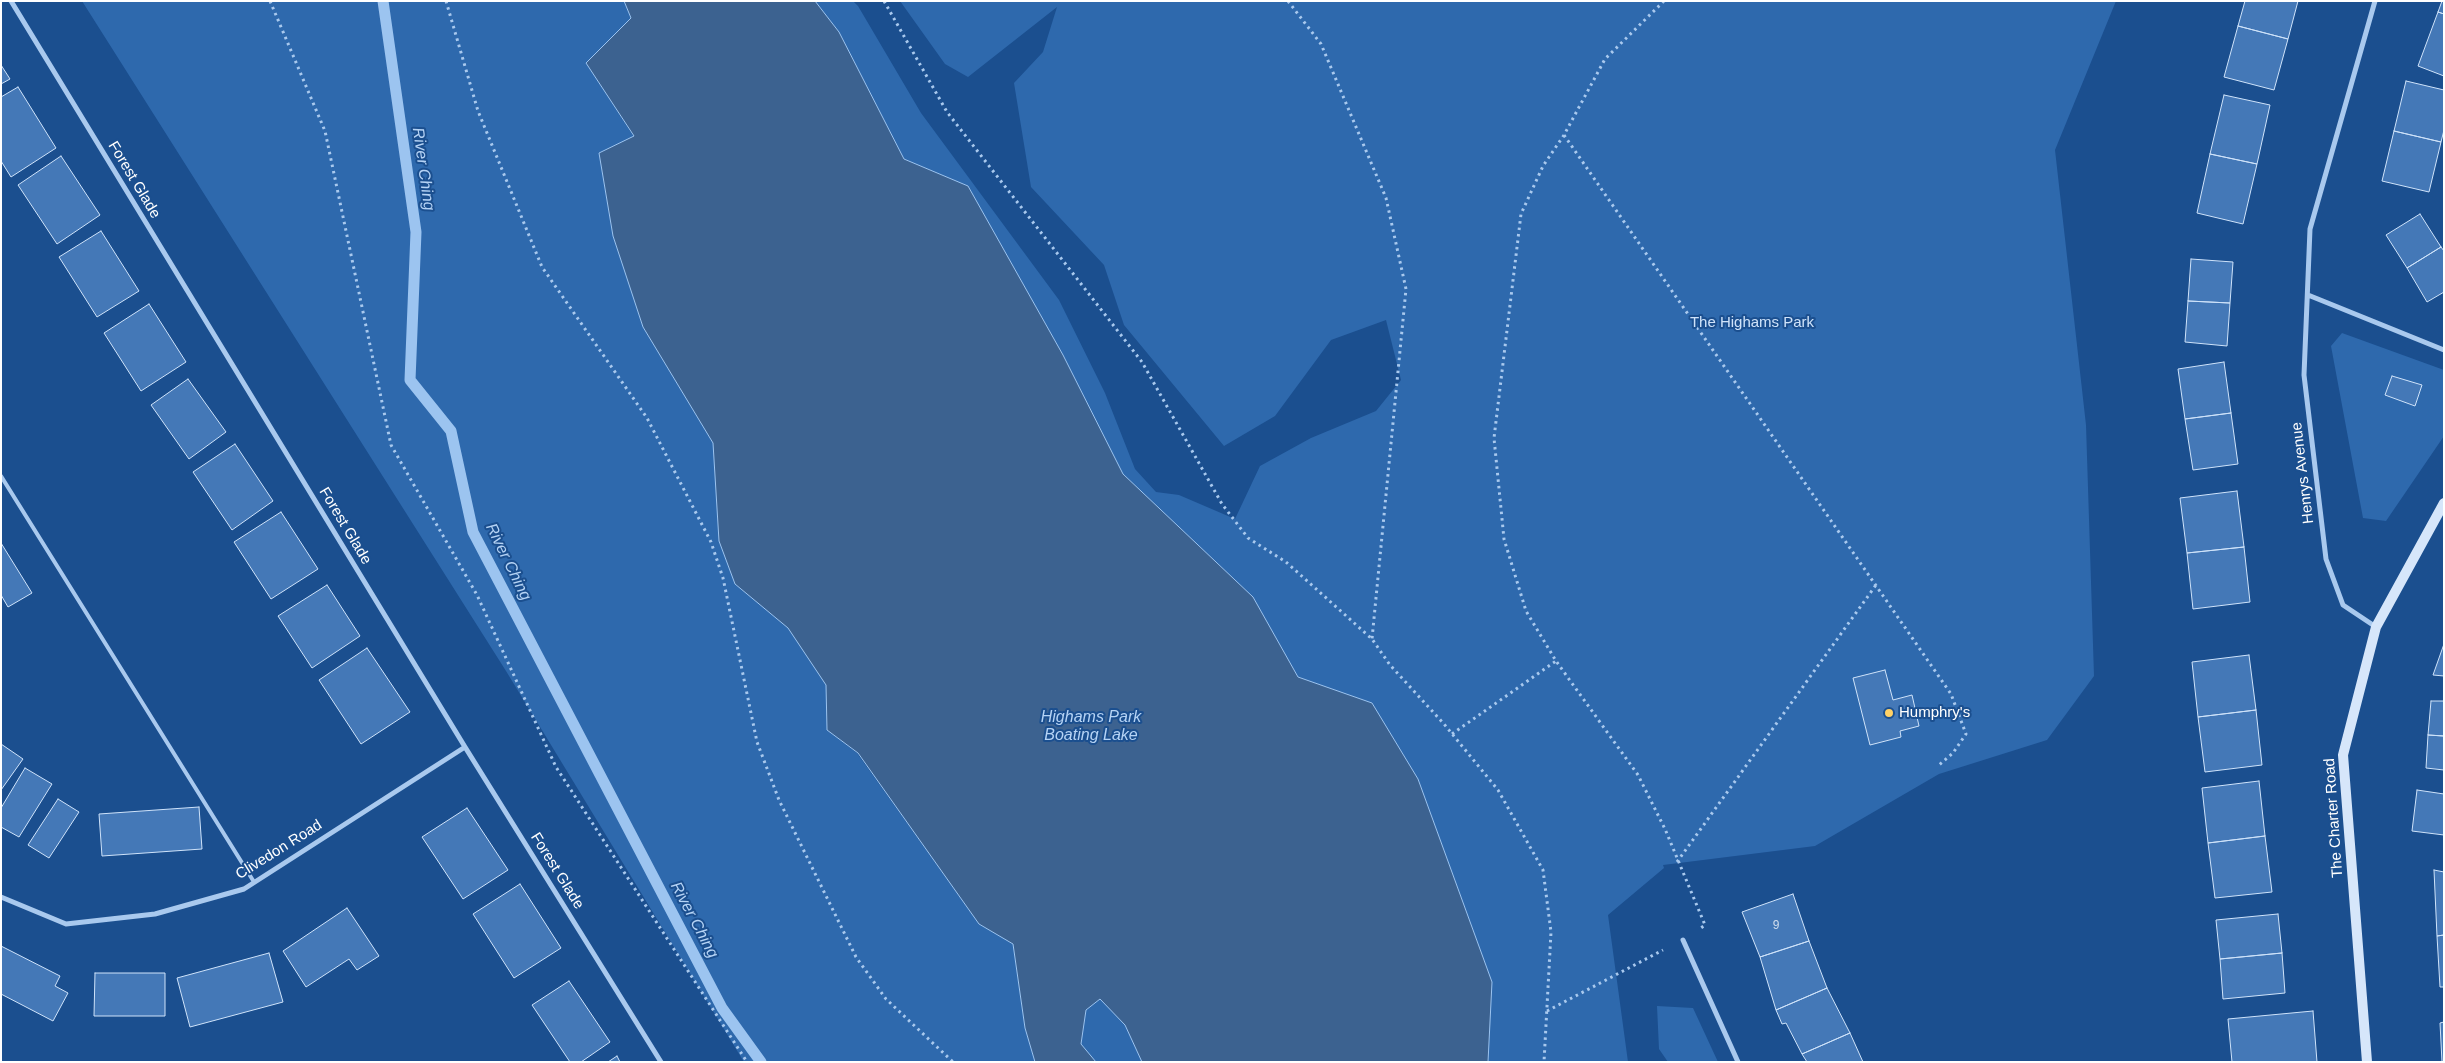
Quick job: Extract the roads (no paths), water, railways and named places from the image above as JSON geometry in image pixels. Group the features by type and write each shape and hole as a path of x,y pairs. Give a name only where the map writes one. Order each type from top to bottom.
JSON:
{"street":[{"name":"Forest Glade","path":"11,1 464,747 661,1062"},
{"name":"Henrys Avenue","path":"2375,1 2310,229 2304,375 2326,559 2343,605 2376,627"},
{"path":"2308,295 2444,350"},
{"name":"The Charter Road","path":"2367,1062 2344,755 2376,627 2444,504"},
{"name":"Clivedon Road","path":"1,897 66,924 154,914 244,889 464,747"},
{"path":"1683,940 1738,1062"}],"lane":[{"path":"1,476 254,882"}],"water":[{"name":"Highams Park Boating Lake","path":"624,1 815,1 839,32 904,159 968,186 1063,355 1123,474 1253,597 1298,677 1372,703 1418,779 1492,982 1488,1062 1142,1062 1125,1025 1100,999 1086,1010 1081,1044 1096,1062 1035,1062 1025,1028 1013,944 979,924 858,753 827,730 826,685 788,628 735,584 719,541 713,443 643,327 613,236 599,153 634,136 586,63 631,18"}],"waterway":[{"name":"River Ching","path":"383,1 416,232 410,380 451,431 473,532 722,1008 761,1062"}],"place":[{"name":"Humphry's","path":"1889,713"}],"park label":[{"name":"The Highams Park","path":"1752,323"}]}
